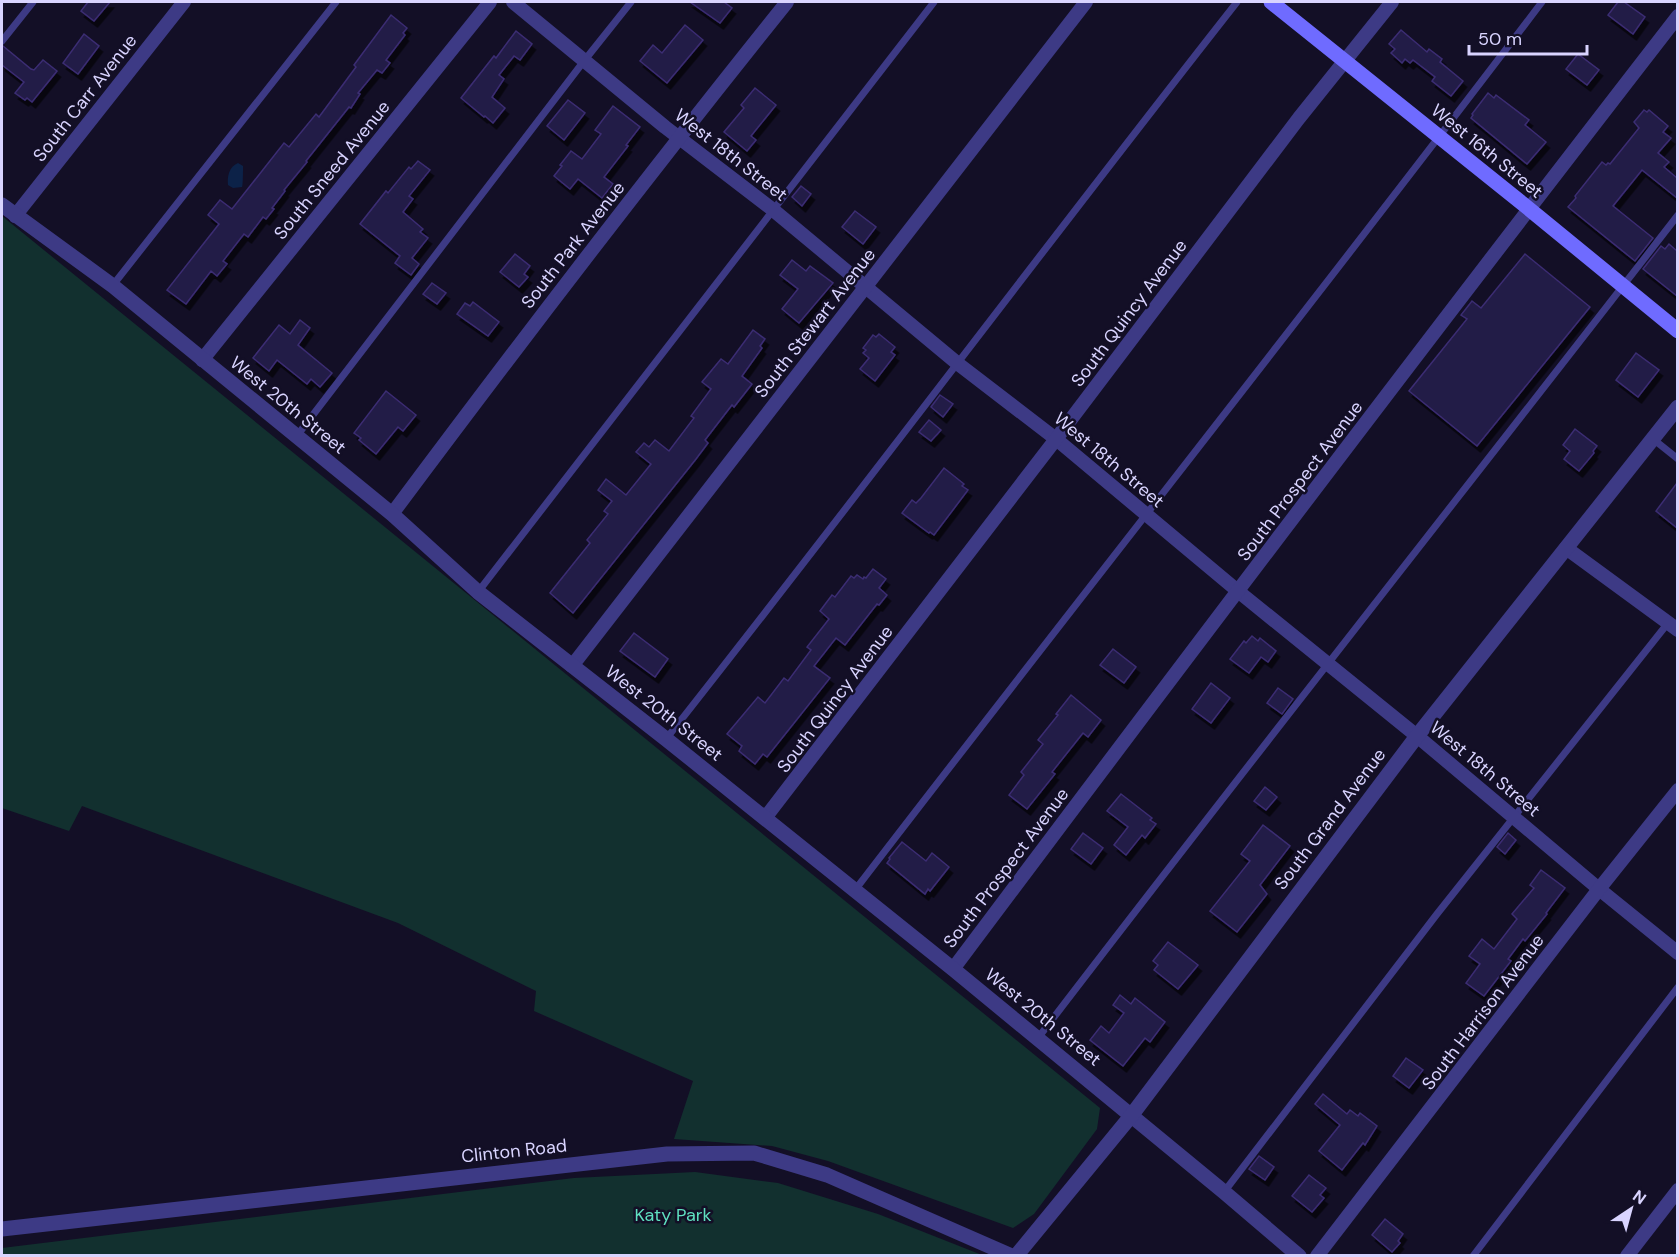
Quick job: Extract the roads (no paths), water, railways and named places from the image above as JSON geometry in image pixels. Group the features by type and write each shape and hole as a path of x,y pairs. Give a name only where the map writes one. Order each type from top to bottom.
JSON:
{"main road":[{"name":"West 16th Street","path":"1271,2 1677,331"}],"street":[{"name":"South Carr Avenue","path":"15,216 184,2"},
{"name":"South Sneed Avenue","path":"202,360 490,2"},
{"name":"West 18th Street","path":"513,2 678,138 772,209 957,363 1056,439 1677,953"},
{"name":"South Park Avenue","path":"392,514 520,342 787,2"},
{"name":"South Stewart Avenue","path":"572,666 1086,2"},
{"name":"South Quincy Avenue","path":"765,818 1299,118 1392,2"},
{"name":"South Prospect Avenue","path":"953,969 1528,208 1677,16"},
{"name":"West 20th Street","path":"2,205 113,286 392,514 477,592 666,739 953,969 1299,1256"},
{"name":"South Grand Avenue","path":"1014,1256 1131,1116 1417,736 1677,408"},
{"path":"1566,548 1673,626"},
{"name":"South Harrison Avenue","path":"1317,1256 1677,790"},
{"name":"Clinton Road","path":"2,1229 667,1154 754,1153 827,1175 1014,1256"},
{"path":"1627,1256 1677,1190"}],"lane":[{"path":"2,41 33,2"},
{"path":"113,286 336,2"},
{"path":"296,437 631,2"},
{"path":"477,592 934,2"},
{"path":"666,739 773,604 1133,133 1237,2"},
{"path":"855,890 1383,211 1542,2"},
{"path":"1038,1038 1677,215"},
{"path":"1653,439 1677,459"},
{"path":"1224,1192 1514,817 1673,626"},
{"path":"1473,1256 1677,987"}],"water":[{"path":"238,163 243,166 242,187 233,188 228,185 228,175 232,167"}],"park label":[{"name":"Katy Park","path":"673,1215"}]}
